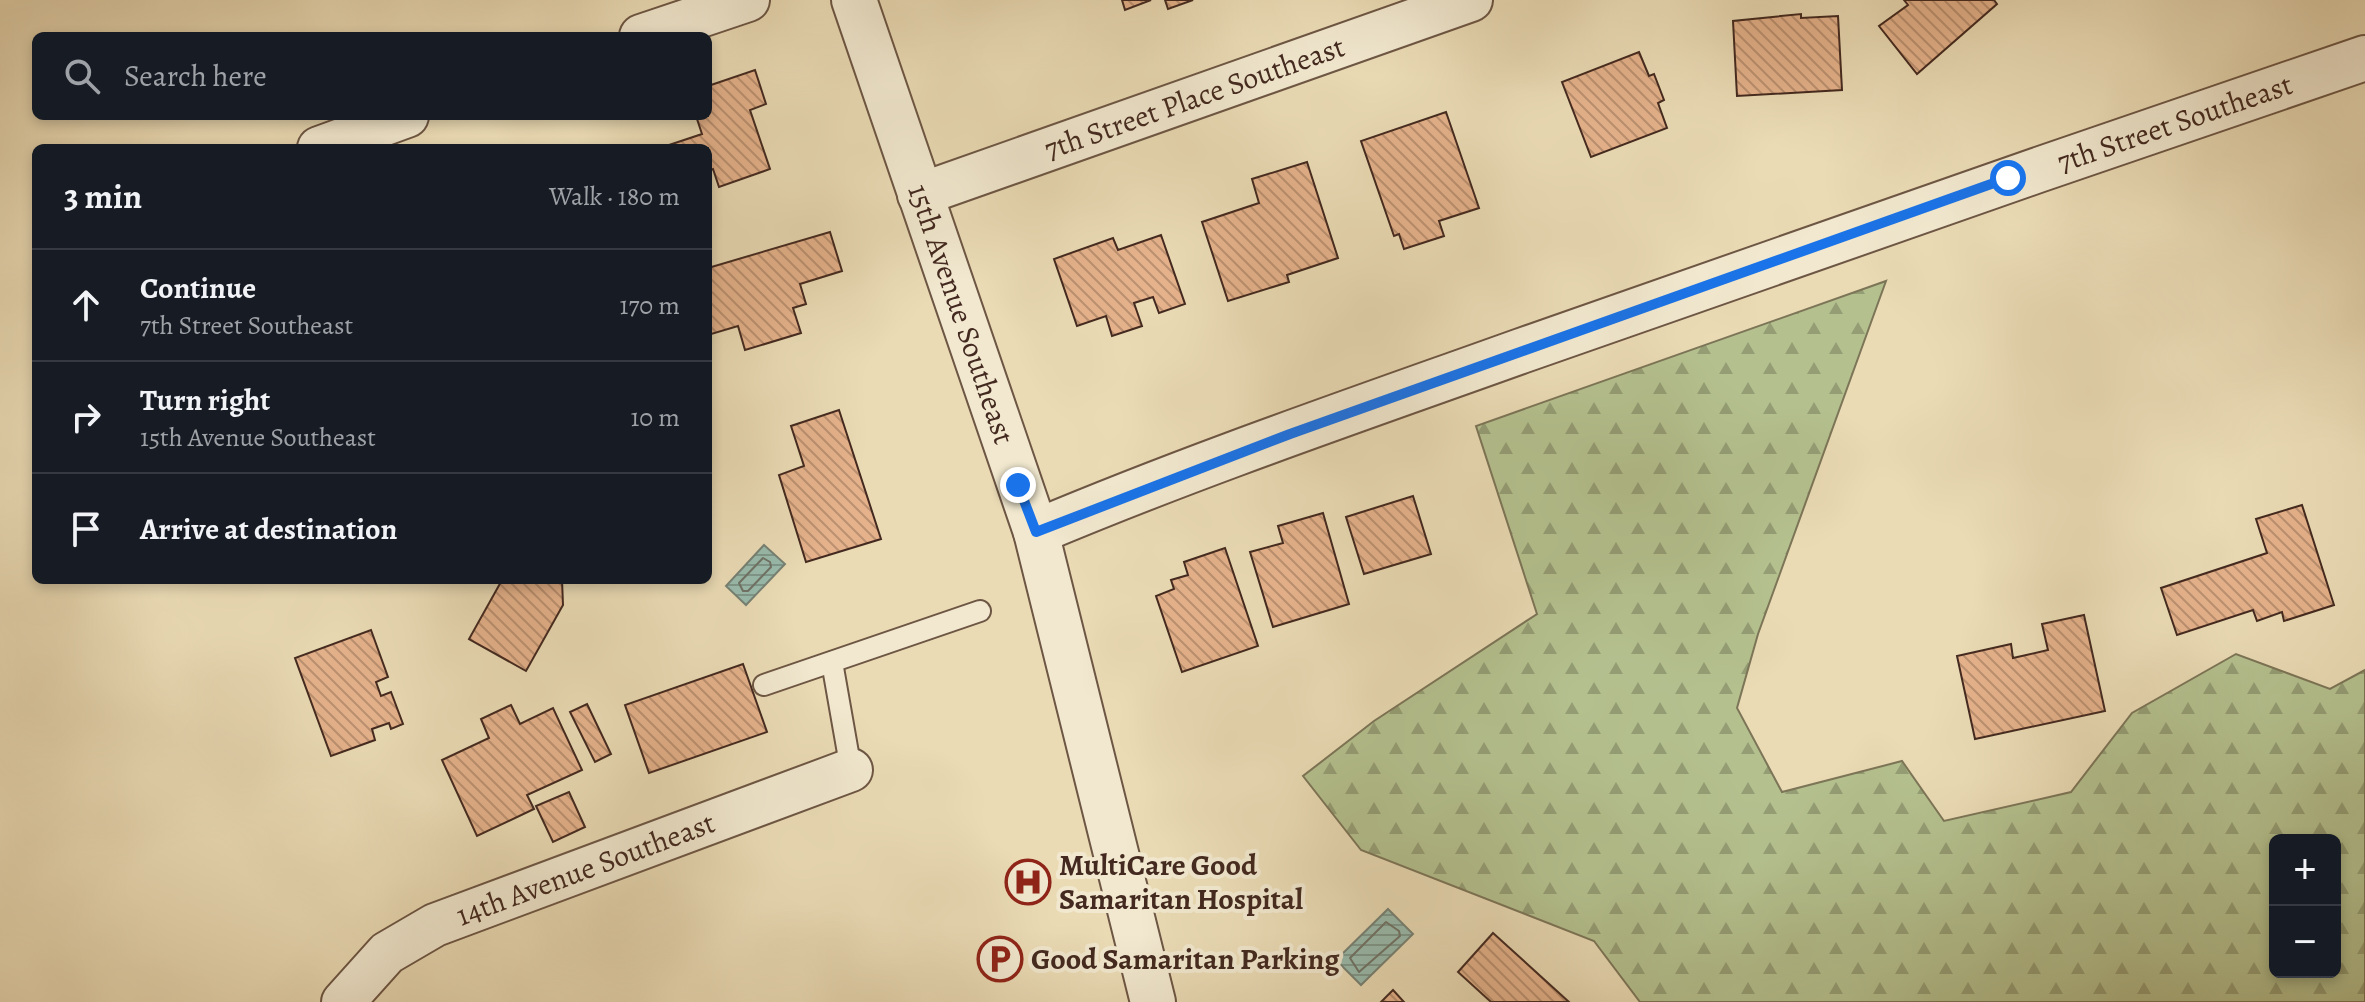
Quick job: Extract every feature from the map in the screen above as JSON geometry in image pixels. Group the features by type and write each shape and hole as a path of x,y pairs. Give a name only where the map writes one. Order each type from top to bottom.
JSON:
{"street":[{"path":"653,32 748,0"},
{"name":"15th Avenue Southeast","path":"854,0 1036,532 1153,1002"},
{"name":"7th Street Place Southeast","path":"919,195 1471,0"},
{"name":"7th Street Southeast","path":"1036,532 1290,434 1654,304 2008,178 2365,58"},
{"path":"330,144 396,120"},
{"name":"14th Avenue Southeast","path":"343,1002 387,953 435,925 851,770"}],"lane":[{"path":"764,685 980,611"},
{"path":"832,662 851,770"}],"green space":[{"path":"1886,281 1758,634 1737,708 1782,792 1902,761 1944,821 2071,792 2132,713 2236,654 2330,689 2365,670 2365,1002 1640,1002 1594,941 1361,850 1303,776 1374,721 1537,614 1476,426"}],"water":[{"path":"764,545 785,564 746,605 726,586"},
{"path":"1388,909 1413,934 1361,985 1336,960"}],"building":[{"path":"1122,0 1151,0 1125,10"},
{"path":"1165,0 1193,0 1168,9"},
{"path":"1904,0 1994,0 1997,4 1917,74 1879,26 1908,5"},
{"path":"1801,14 1801,18 1838,16 1842,90 1737,96 1733,21"},
{"path":"1639,52 1649,76 1654,74 1664,100 1658,103 1667,128 1591,157 1562,82"},
{"path":"755,70 766,104 750,110 770,169 719,187 712,169 712,144 672,144 702,134 697,120 712,120 712,85"},
{"path":"1446,112 1479,208 1439,221 1444,236 1404,249 1399,234 1394,236 1361,141"},
{"path":"1307,162 1338,258 1287,275 1289,282 1228,301 1202,222 1259,203 1252,179"},
{"path":"830,232 842,271 800,284 806,304 793,308 801,333 745,350 738,326 712,334 712,267"},
{"path":"1161,235 1185,304 1159,313 1153,297 1134,303 1142,326 1112,336 1106,316 1077,326 1054,259 1113,238 1118,250"},
{"path":"839,410 881,539 806,562 779,475 804,466 791,426"},
{"path":"1413,496 1431,554 1364,574 1346,517"},
{"path":"2302,505 2334,605 2284,621 2282,612 2257,621 2253,610 2177,635 2161,588 2267,553 2256,519"},
{"path":"1323,513 1349,604 1273,627 1250,552 1283,543 1278,526"},
{"path":"1225,548 1258,646 1182,672 1156,596 1174,589 1171,580 1188,575 1184,562"},
{"path":"500,584 562,584 563,605 526,671 469,639"},
{"path":"2084,615 2105,711 1975,739 1957,656 2011,644 2013,658 2048,650 2042,624"},
{"path":"371,630 388,677 376,682 381,696 391,692 403,724 391,729 389,723 372,729 375,740 331,756 295,658"},
{"path":"743,664 767,732 649,773 625,705"},
{"path":"587,704 611,754 595,762 570,712"},
{"path":"511,705 520,724 553,708 582,770 527,795 534,809 477,836 442,760 489,738 481,719"},
{"path":"569,792 585,827 553,842 536,806"},
{"path":"1493,933 1569,1002 1491,1002 1458,972"},
{"path":"1393,990 1404,1002 1381,1002"}],"place":[{"name":"MultiCare Good Samaritan Hospital","path":"1028,882"},
{"name":"Good Samaritan Parking","path":"1000,959"}],"route":[{"path":"1018,485 1036,532 1290,434 2008,178"}]}
